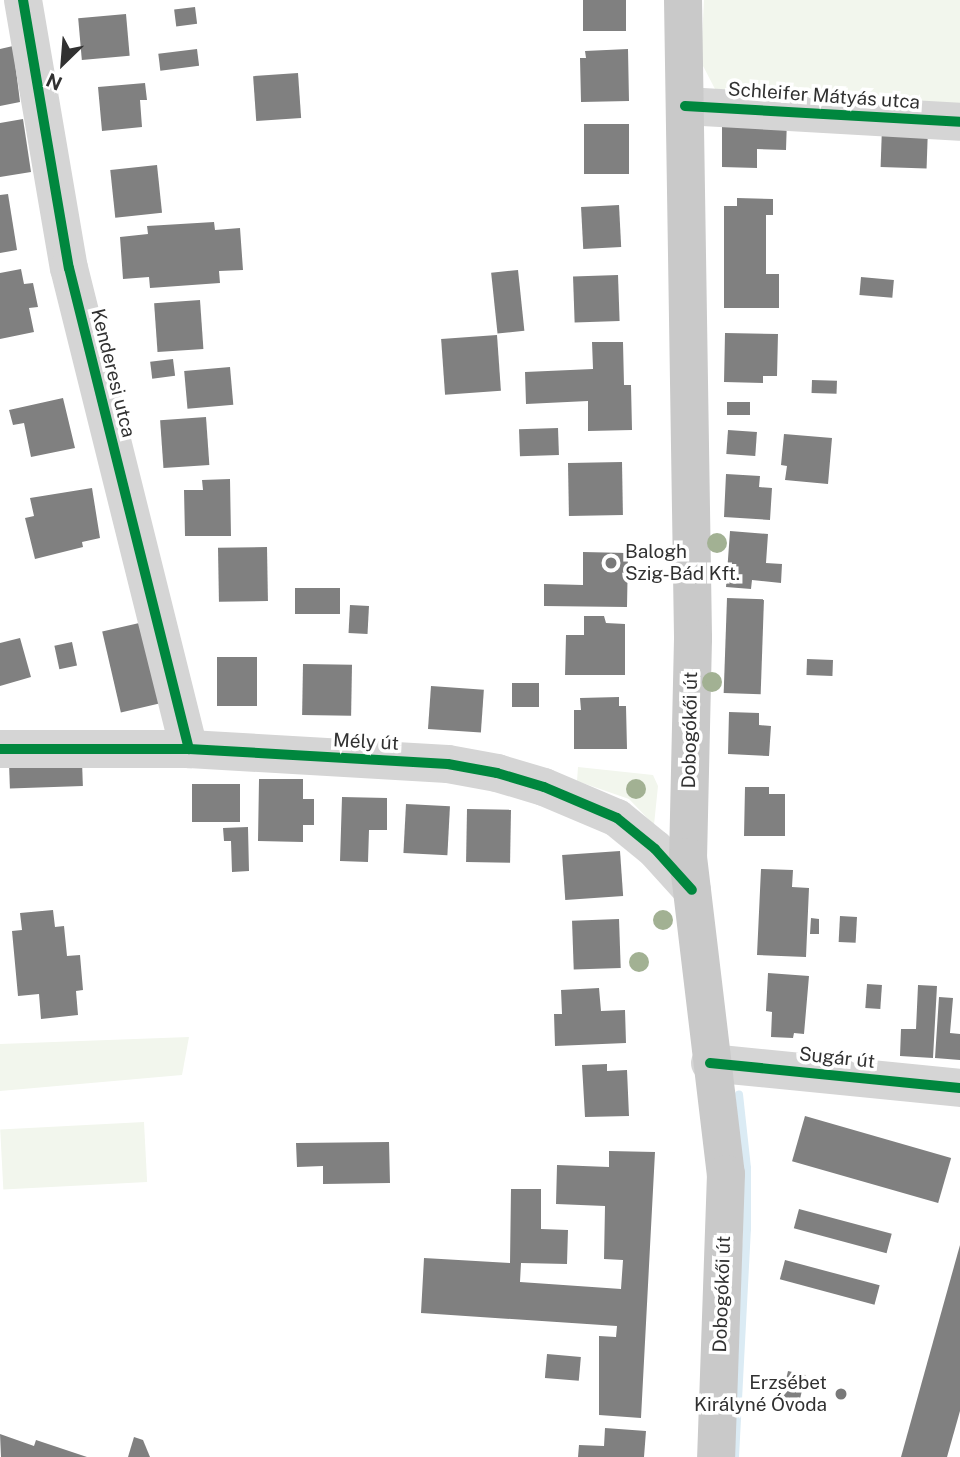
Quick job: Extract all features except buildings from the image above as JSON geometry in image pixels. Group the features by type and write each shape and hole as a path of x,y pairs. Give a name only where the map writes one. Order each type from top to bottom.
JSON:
{"main road":[{"name":"Dobogókői út","path":"683,0 693,639 688,857 710,1063 726,1174 716,1457"}],"street":[{"name":"Kenderesi utca","path":"23,0 69,268 188,750"},
{"name":"Schleifer Mátyás utca","path":"685,106 960,122"},
{"name":"Mély út","path":"0,749 188,750 448,764 498,773 544,787 617,818 664,857 692,890"},
{"name":"Sugár út","path":"710,1063 960,1088"}],"shaded area":[{"path":"704,0 960,0 960,105 715,89 701,62"},
{"path":"578,767 653,775 658,786 654,825 629,799 577,781"},
{"path":"189,1037 182,1075 0,1091 0,1044"},
{"path":"144,1122 147,1182 3,1189 0,1130"}],"waterway":[{"path":"735,1457 747,1229 747,1168 739,1094"}],"cycle path":[{"path":"23,0 69,268 189,749"},
{"path":"685,106 960,122"},
{"path":"0,749 189,749 448,764 497,773 544,787 617,818 655,849 692,890"},
{"path":"710,1063 960,1088"}],"place":[{"name":"Balogh Szig-Bád Kft.","path":"611,563"},
{"name":"Erzsébet Királyné Óvoda","path":"841,1394"}]}
